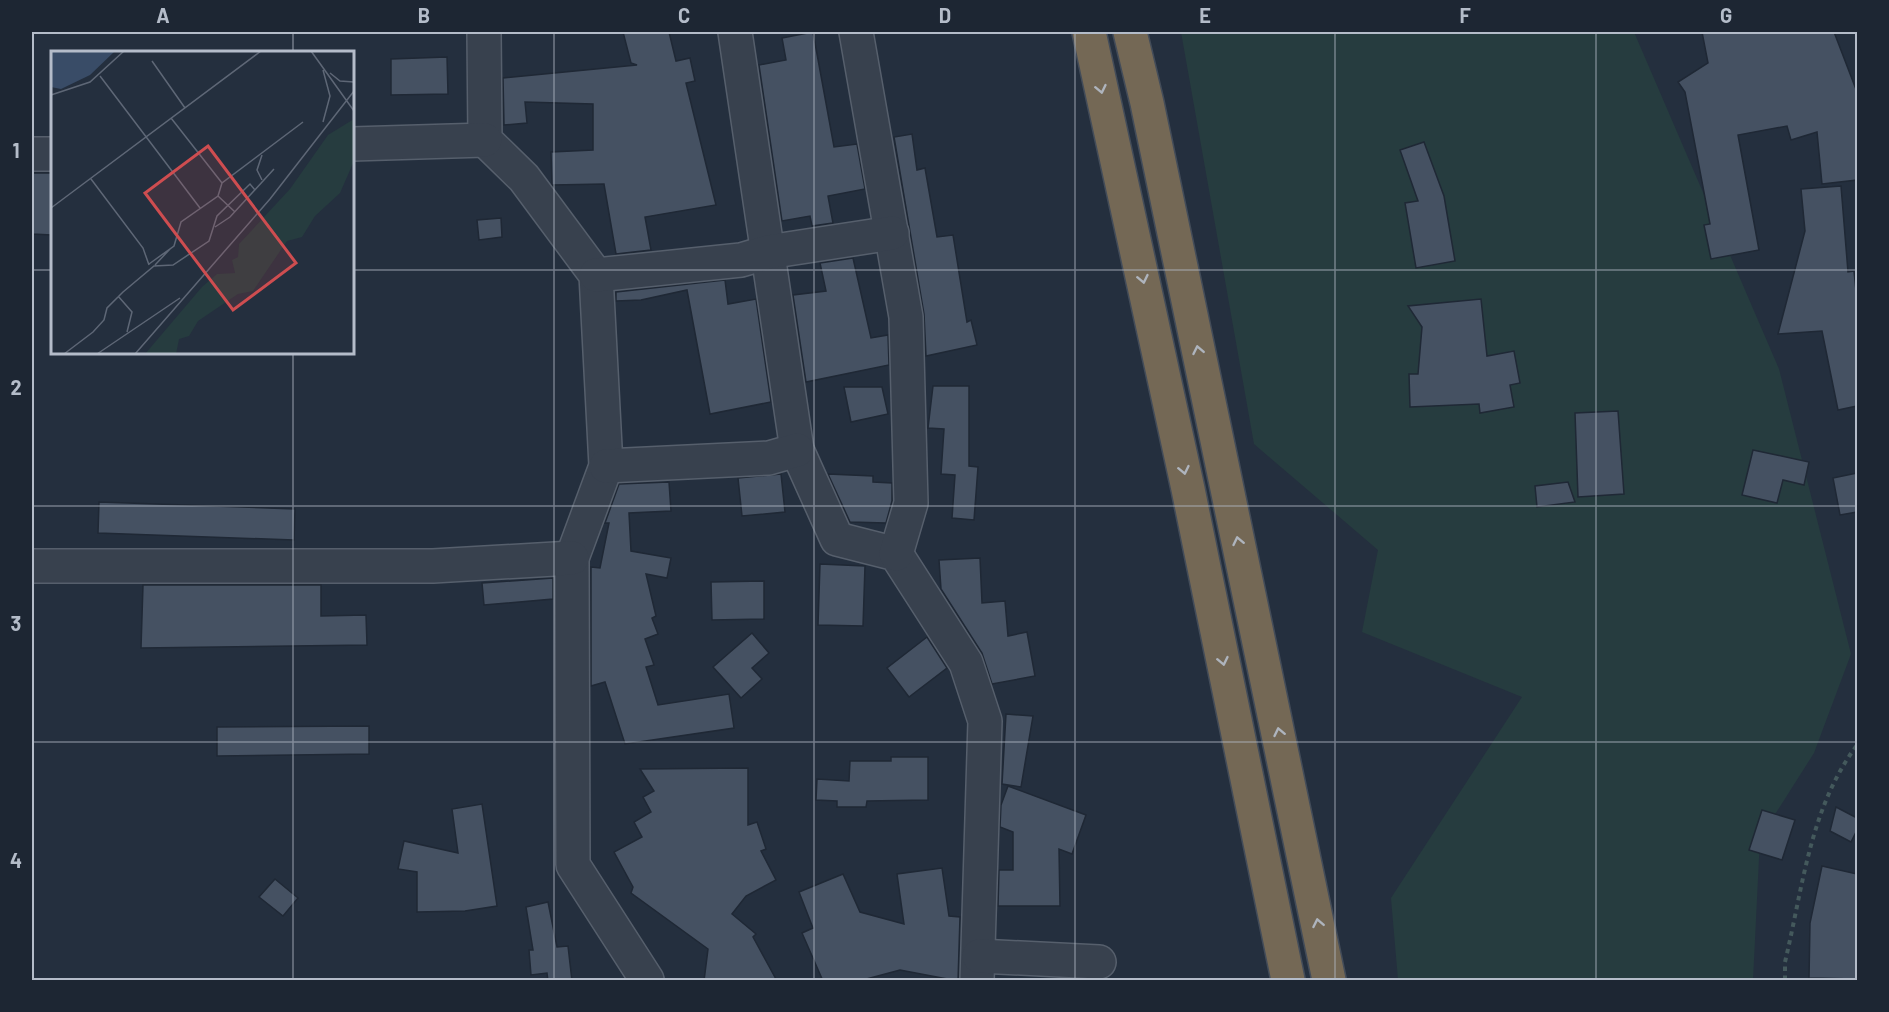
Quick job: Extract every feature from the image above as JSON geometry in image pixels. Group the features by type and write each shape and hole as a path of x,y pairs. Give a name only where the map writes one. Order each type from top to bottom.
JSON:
{"highway":[{"path":"1089,32 1188,489 1288,981"},
{"path":"1130,32 1150,115 1329,981"}],"street":[{"path":"484,32 485,140 524,178 596,275 606,466 572,558 573,865 647,981"},
{"path":"735,32 797,450 837,539 896,554 966,663 985,721 978,968 1099,963"},
{"path":"856,32 906,316 911,503 896,554"},
{"path":"354,144 485,140"},
{"path":"32,154 51,154"},
{"path":"596,275 741,260 768,252 892,233"},
{"path":"606,466 769,458 797,450"},
{"path":"32,566 433,566 572,558"}],"path":[{"path":"1785,981 1785,962 1811,844 1829,789 1857,744"}],"green space":[{"path":"1181,32 1634,32 1779,369 1851,654 1814,753 1760,838 1753,980 1398,980 1391,898 1522,697 1362,632 1378,550 1254,444"}],"building":[{"path":"623,32 669,32 676,61 690,58 695,81 686,83 716,205 645,217 651,250 616,254 604,184 552,185 551,152 593,150 593,104 525,102 527,123 504,125 503,78 637,65 631,63"},
{"path":"813,32 834,147 857,144 865,189 828,196 833,223 812,226 810,216 782,221 759,65 786,60 782,38"},
{"path":"1702,32 1834,32 1857,92 1857,180 1822,184 1817,132 1791,140 1787,126 1738,135 1759,250 1711,259 1704,225 1710,224 1685,92 1678,82 1708,63"},
{"path":"447,57 448,94 391,95 391,59"},
{"path":"912,134 917,170 925,168 937,237 953,235 967,322 971,320 977,345 926,356 924,314 894,137"},
{"path":"1424,142 1444,196 1455,261 1416,268 1405,203 1418,201 1400,150"},
{"path":"32,173 51,173 51,235 32,234"},
{"path":"1841,186 1848,272 1854,271 1857,301 1857,406 1838,410 1822,331 1778,334 1805,231 1801,189"},
{"path":"501,218 502,237 479,240 477,220"},
{"path":"853,258 871,338 888,335 889,365 806,382 793,295 826,291 820,263"},
{"path":"725,280 728,304 756,299 771,402 710,414 687,290 641,300 616,301 616,292"},
{"path":"1481,299 1487,356 1514,351 1520,383 1510,385 1514,407 1480,413 1479,404 1410,407 1409,374 1418,374 1422,327 1408,306"},
{"path":"933,386 969,386 969,466 978,467 974,520 952,518 955,475 941,474 944,429 928,428"},
{"path":"844,387 882,387 888,414 851,422"},
{"path":"1618,411 1624,494 1578,497 1575,413"},
{"path":"1753,450 1809,462 1804,485 1783,480 1777,503 1742,495"},
{"path":"1857,473 1857,512 1840,515 1833,478"},
{"path":"781,474 785,512 742,516 738,478"},
{"path":"828,474 873,476 873,482 892,483 892,501 886,523 850,522"},
{"path":"669,482 671,511 629,513 631,551 671,558 667,578 646,574 656,616 652,618 658,634 645,639 654,665 646,667 658,705 729,694 734,728 625,744 605,682 591,686 591,567 600,568 609,523 605,523 619,484"},
{"path":"1568,482 1575,502 1537,507 1535,486"},
{"path":"99,502 295,509 294,540 98,533"},
{"path":"980,558 982,603 1005,601 1008,636 1027,632 1035,676 992,684 982,653 941,589 939,560"},
{"path":"820,564 865,566 863,626 818,625"},
{"path":"553,578 553,599 484,605 482,583"},
{"path":"764,581 764,619 712,620 711,582"},
{"path":"143,585 321,585 321,616 366,615 367,645 141,648"},
{"path":"752,633 769,653 752,668 762,679 741,698 713,667"},
{"path":"927,637 947,668 909,697 887,668"},
{"path":"1006,714 1033,716 1021,787 1002,784"},
{"path":"369,726 369,754 217,756 217,727"},
{"path":"891,757 928,757 928,800 867,801 866,807 837,807 837,801 816,800 817,779 849,781 850,761 891,761"},
{"path":"748,768 748,825 757,822 766,849 761,851 776,880 746,896 732,914 756,934 753,937 777,981 704,981 708,949 631,893 633,887 614,852 642,837 634,822 651,812 643,797 654,791 640,769"},
{"path":"1008,786 1086,815 1072,854 1059,849 1060,906 998,906 999,870 1013,870 1013,832 1000,827 1001,805"},
{"path":"482,804 497,906 465,911 417,912 417,872 398,869 404,841 458,853 452,809"},
{"path":"1836,807 1857,818 1857,830 1851,842 1830,831"},
{"path":"1762,810 1795,820 1782,860 1749,850"},
{"path":"1822,866 1857,874 1856,979 1809,978 1810,923"},
{"path":"942,868 949,916 960,917 958,981 900,970 859,981 823,981 802,933 813,928 799,892 843,874 860,912 904,924 897,874"},
{"path":"275,879 298,898 283,916 259,897"},
{"path":"548,902 557,947 568,946 572,981 548,981 547,973 531,975 529,950 533,950 526,907"}]}
